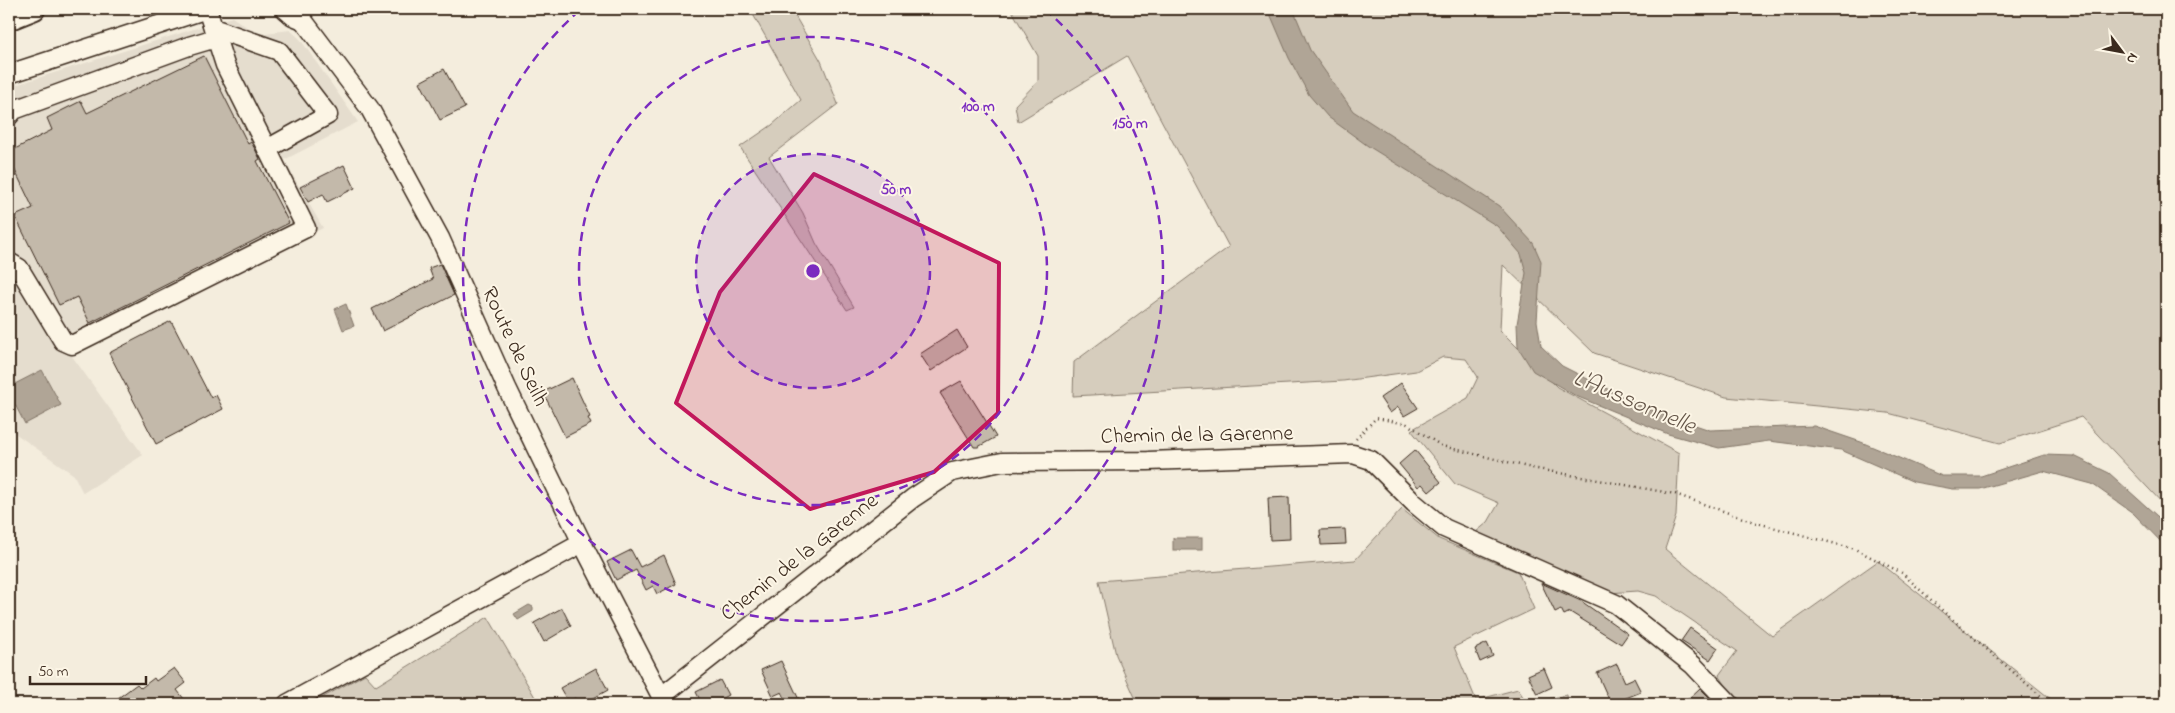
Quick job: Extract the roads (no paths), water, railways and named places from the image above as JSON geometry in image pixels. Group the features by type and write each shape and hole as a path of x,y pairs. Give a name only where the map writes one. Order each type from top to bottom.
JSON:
{"main road":[{"path":"9,19 34,9"}],"street":[{"path":"9,74 207,9 225,65 306,228 72,345 63,341 19,268 9,262"},
{"name":"Route de Seilh","path":"285,9 293,16 302,15 370,109 440,238 507,388 582,543 664,700"},
{"path":"9,116 14,110 189,46 215,33 278,52 328,114 267,149"},
{"name":"Chemin de la Garenne","path":"664,700 914,498 952,472 969,467 1002,462 1148,461 1353,454 1371,460 1414,503 1444,528 1616,604 1693,665 1730,704"},
{"path":"286,704 582,543"}],"water":[{"name":"L'Aussonnelle","path":"1268,9 1293,9 1310,50 1353,111 1499,206 1533,243 1541,261 1537,321 1541,346 1562,366 1645,408 1710,430 1814,426 1861,442 1942,476 1981,476 2044,455 2074,456 2109,473 2166,524 2166,547 2133,513 2092,484 2043,471 1980,489 1953,489 1914,482 1841,450 1769,441 1719,448 1668,434 1576,396 1533,371 1518,347 1517,324 1526,273 1521,254 1497,226 1368,146 1328,117 1309,95 1289,58"},
{"path":"346,304 354,326 343,330 335,309"},
{"path":"42,370 61,405 25,424 9,393 9,387"},
{"path":"1173,538 1202,538 1202,550 1173,550"},
{"path":"529,605 533,607 533,611 518,620 514,614"}]}
